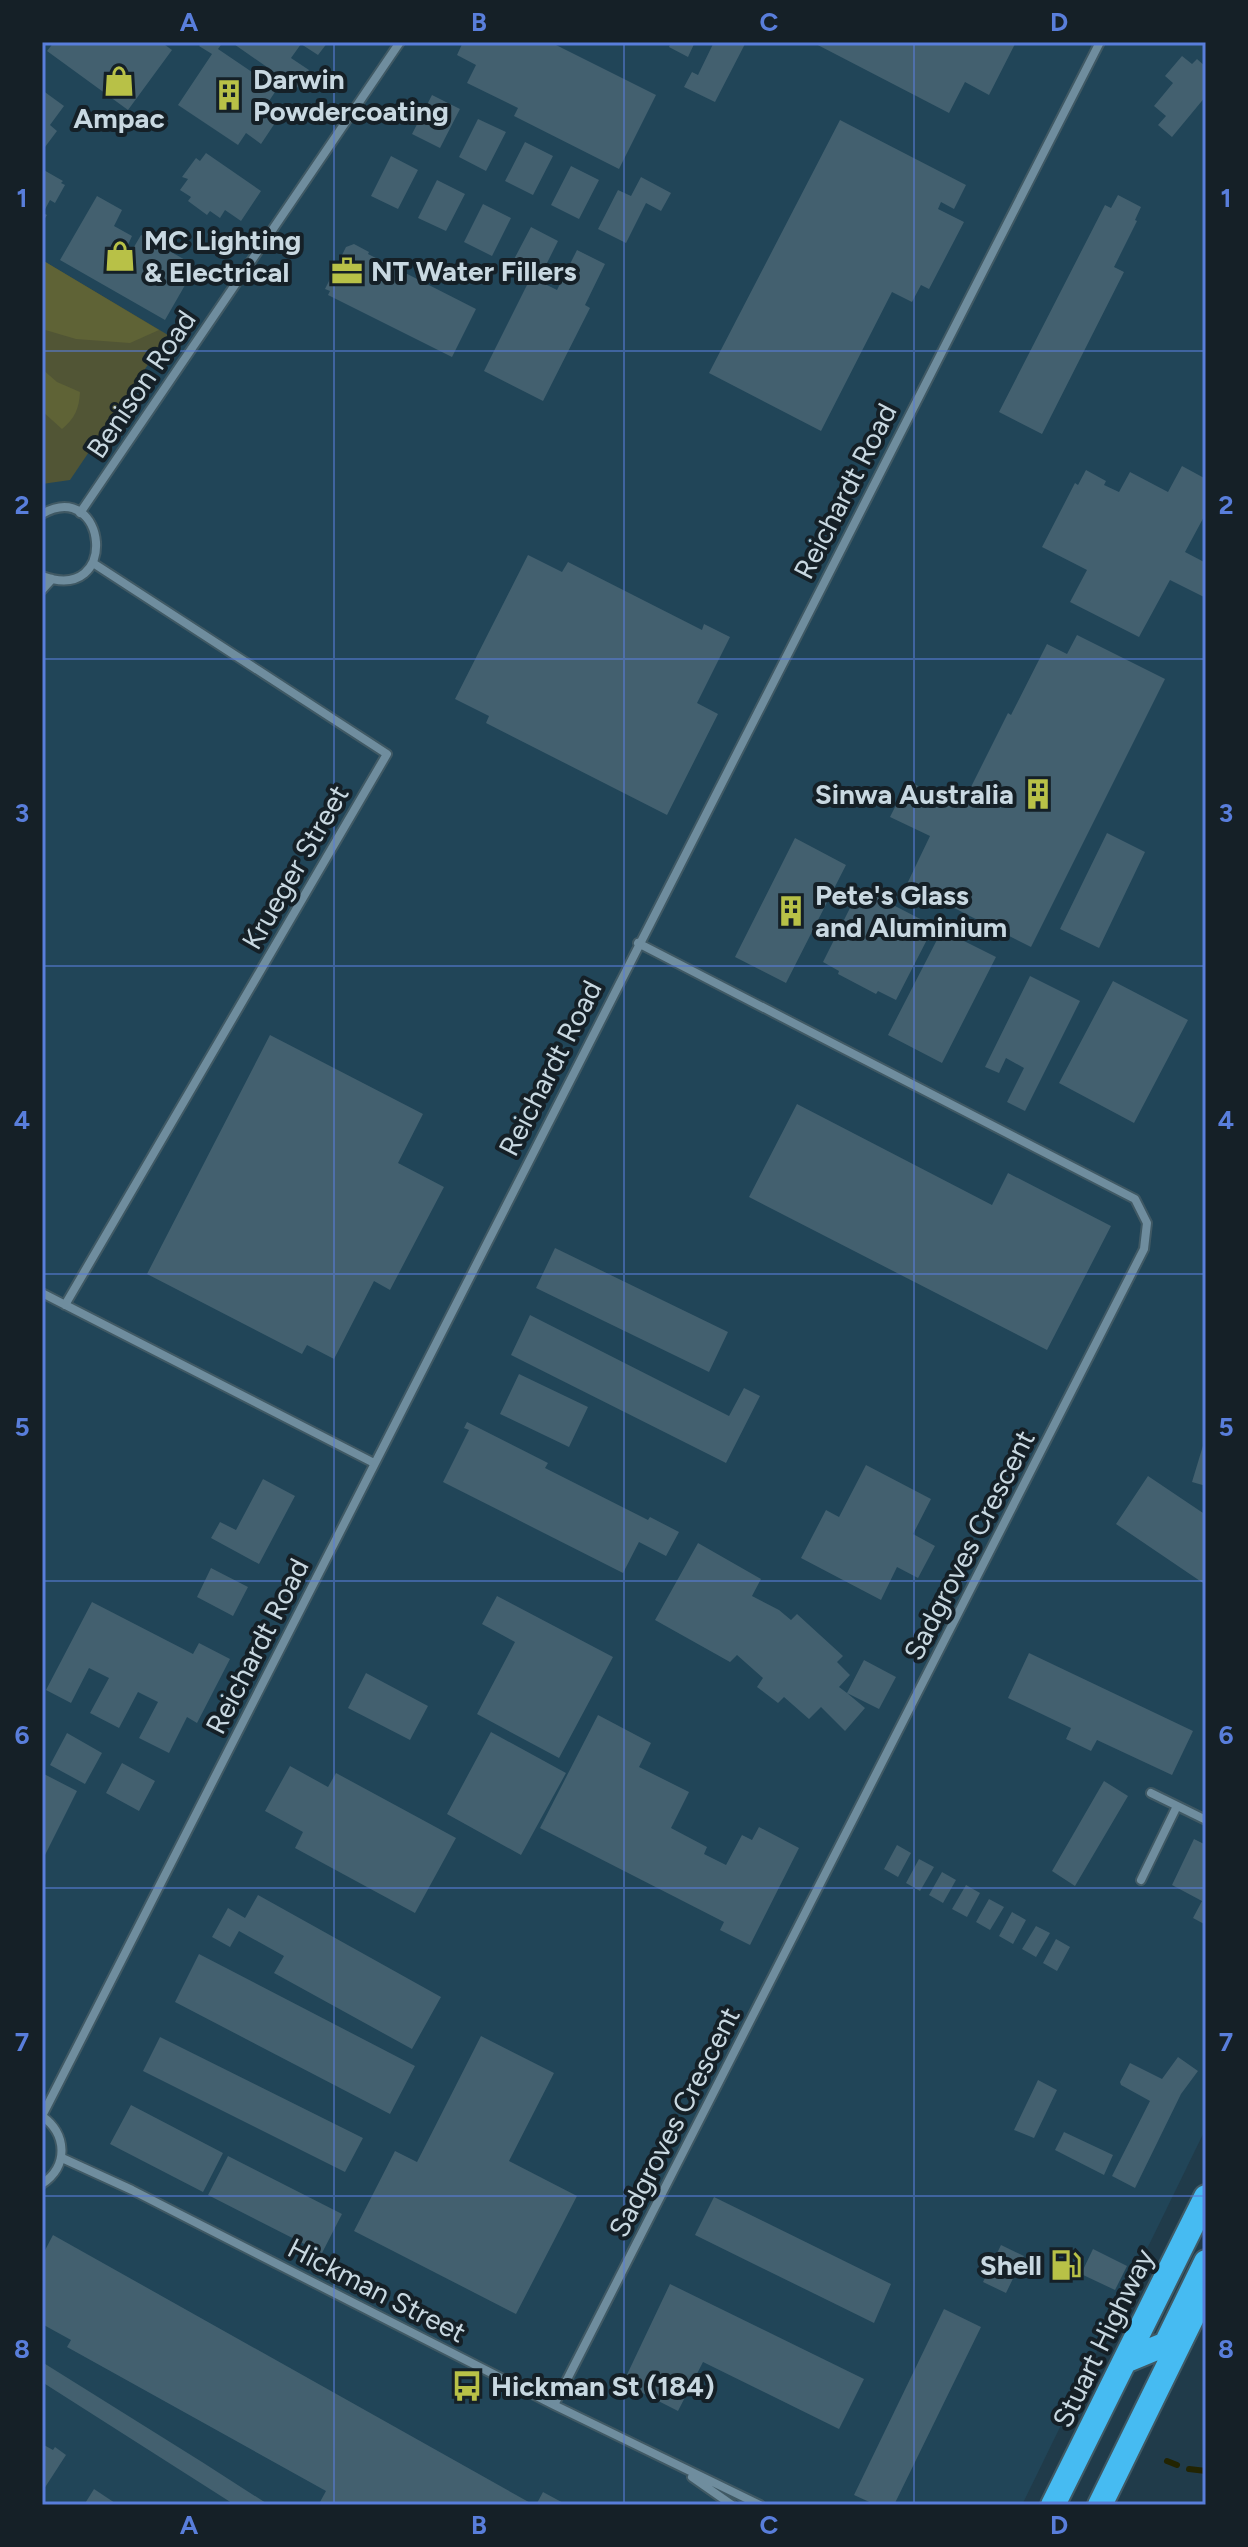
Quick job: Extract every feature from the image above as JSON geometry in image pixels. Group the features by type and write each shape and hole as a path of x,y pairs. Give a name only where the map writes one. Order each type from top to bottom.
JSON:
{"highway":[{"name":"Stuart Highway","path":"1053,2505 1206,2197"},
{"path":"1125,2361 1166,2344 1206,2262"},
{"path":"1100,2505 1206,2289"},
{"path":"1087,2505 1116,2448 1137,2429"}],"street":[{"name":"Benison Road","path":"80,513 400,42"},
{"name":"Reichardt Road","path":"42,2116 1100,42"},
{"path":"42,514 60,508 80,513 89,520 98,541 93,563 85,572 64,581 42,576"},
{"name":"Krueger Street","path":"65,1305 387,754 93,563"},
{"path":"42,590 52,579"},
{"name":"Sadgroves Crescent","path":"554,2405 1144,1249 1147,1223 1135,1199 638,943"},
{"path":"42,1293 374,1463"},
{"path":"1151,1793 1206,1820"},
{"path":"1141,1880 1177,1806"},
{"path":"42,2116 52,2123 63,2145 56,2172 42,2184"},
{"name":"Hickman Street","path":"62,2158 142,2195 756,2504"},
{"name":"Hickman Street","path":"671,2463 730,2504"},
{"path":"730,2504 737,2494"}],"shaded area":[{"path":"42,42 1206,42 1206,2128 1022,2505 42,2505"}],"green space":[{"path":"42,260 168,335 70,480 42,484"},
{"path":"42,260 159,330 130,343 76,339 42,329"},
{"path":"42,369 57,382 80,392 76,413 62,429 42,411"}],"building":[{"name":"Ampac","path":"54,42 161,42 172,50 128,110 47,51"},
{"name":"Darwin Powdercoating","path":"203,42 223,42 218,49 277,89 269,101 283,111 261,144 246,133 238,145 178,105 212,54 199,46"},
{"path":"231,42 328,42 318,55 301,44 291,58 309,70 297,88"},
{"path":"463,42 550,42 656,95 619,169 514,116 518,108 467,83 476,65 457,55"},
{"path":"671,42 695,42 688,57 669,47"},
{"path":"714,42 746,42 715,102 684,87 692,72 698,75"},
{"path":"812,42 1016,42 989,95 965,82 949,113"},
{"path":"1182,56 1192,64 1197,59 1206,67 1206,96 1172,137 1158,125 1166,116 1154,106 1173,83 1165,76"},
{"path":"42,90 64,106 50,125 57,131 42,151"},
{"path":"432,95 460,109 440,148 412,134"},
{"path":"478,119 506,132 486,171 459,157"},
{"path":"840,120 966,185 954,209 941,202 938,209 964,222 929,289 921,285 912,302 892,292 821,431 709,373"},
{"path":"525,142 553,156 533,195 505,181"},
{"path":"206,153 261,191 241,221 225,210 220,218 210,211 207,215 188,201 191,197 180,190 188,179 182,177 196,158 200,161"},
{"path":"391,156 418,170 398,209 371,196"},
{"path":"571,166 599,180 579,219 551,205"},
{"path":"42,169 65,185 55,203 50,200 42,223"},
{"path":"641,177 671,193 661,211 646,203 626,243 598,229 618,190 631,196"},
{"path":"437,180 465,194 446,231 418,218"},
{"path":"1118,195 1141,207 1114,267 1124,272 1042,434 999,412 1105,205 1111,208"},
{"name":"MC Lighting & Electrical","path":"97,196 122,210 114,226 132,236 126,249 131,252 141,235 196,266 165,320 60,260"},
{"path":"483,204 511,218 492,256 464,242"},
{"path":"531,227 558,241 539,279 511,265"},
{"path":"354,244 476,309 452,357 328,295 330,291 325,289 346,247"},
{"path":"577,250 605,264 585,305 590,308 543,401 484,371 531,277 557,290"},
{"path":"1182,466 1206,479 1206,513 1185,552 1206,563 1206,598 1170,580 1139,637 1070,602 1087,570 1042,547 1075,483 1078,485 1086,470 1106,481 1104,485 1119,492 1130,472 1168,492"},
{"path":"528,555 562,572 568,562 702,630 704,624 730,637 697,703 718,714 667,815 486,723 489,716 455,699"},
{"name":"Sinwa Australia","path":"1077,635 1165,679 1031,947 907,884 930,836 890,817 908,781 961,807 1047,644 1067,654"},
{"path":"1107,833 1145,852 1099,948 1060,929"},
{"name":"Pete's Glass and Aluminium","path":"795,838 846,865 786,983 735,957"},
{"path":"860,888 934,926 896,1000 878,991 876,994 838,974 839,971 823,962"},
{"path":"942,930 996,957 942,1063 888,1035"},
{"path":"1030,976 1080,1001 1025,1111 1007,1102 1024,1068 1006,1058 999,1073 985,1067"},
{"path":"1113,981 1188,1020 1134,1123 1059,1083"},
{"path":"270,1035 423,1114 398,1163 444,1187 390,1290 374,1281 334,1359 307,1345 302,1354 147,1274"},
{"path":"797,1104 992,1205 1008,1173 1111,1226 1047,1350 749,1197"},
{"path":"555,1248 728,1332 709,1372 536,1288"},
{"path":"530,1315 729,1416 744,1388 760,1396 726,1463 511,1355"},
{"path":"519,1374 588,1407 569,1447 500,1414"},
{"path":"467,1422 548,1463 545,1468 648,1520 650,1517 679,1532 666,1556 639,1542 623,1573 443,1482 469,1430 464,1428"},
{"path":"1206,1439 1206,1486 1192,1482"},
{"path":"866,1465 931,1499 913,1534 935,1546 918,1578 897,1567 881,1600 801,1558 826,1510 839,1517"},
{"path":"1148,1476 1206,1515 1206,1585 1116,1524"},
{"path":"263,1479 295,1496 259,1564 211,1538 220,1522 236,1530"},
{"path":"698,1543 761,1579 752,1596 791,1620 797,1614 843,1656 837,1662 850,1675 839,1687 865,1708 845,1731 821,1707 809,1719 784,1697 778,1703 757,1687 763,1678 737,1655 730,1662 655,1620"},
{"path":"211,1568 248,1587 233,1616 197,1597"},
{"path":"497,1596 613,1657 559,1758 477,1714 515,1642 482,1624"},
{"path":"92,1602 193,1654 199,1643 230,1659 197,1723 187,1717 169,1753 139,1738 158,1702 138,1692 119,1728 90,1713 109,1678 89,1668 71,1703 46,1690"},
{"path":"1029,1653 1193,1731 1172,1775 1097,1740 1091,1751 1066,1739 1071,1728 1008,1698"},
{"path":"864,1660 896,1677 879,1709 847,1693"},
{"path":"366,1673 428,1706 410,1740 348,1708"},
{"path":"598,1715 651,1743 639,1767 689,1792 671,1828 707,1847 704,1854 726,1865 742,1835 752,1840 759,1827 799,1848 750,1945 720,1930 724,1922 540,1828"},
{"path":"491,1732 566,1773 521,1855 447,1814"},
{"path":"67,1733 102,1753 85,1784 50,1765"},
{"path":"122,1763 155,1781 139,1811 106,1793"},
{"path":"290,1766 328,1787 336,1773 456,1838 415,1913 295,1848 303,1832 265,1811"},
{"path":"42,1773 77,1791 42,1861"},
{"path":"1104,1781 1128,1796 1075,1886 1052,1871"},
{"path":"1194,1839 1206,1845 1206,1925 1193,1918 1202,1901 1172,1885"},
{"path":"897,1845 911,1853 898,1877 884,1869"},
{"path":"919,1859 934,1867 920,1891 906,1883"},
{"path":"942,1872 956,1880 943,1903 929,1895"},
{"path":"966,1885 980,1893 967,1917 952,1909"},
{"path":"258,1895 441,1997 412,2049 274,1973 284,1956 239,1931 230,1947 212,1937 228,1908 245,1918"},
{"path":"989,1899 1004,1907 990,1930 976,1922"},
{"path":"1012,1912 1026,1920 1013,1944 999,1936"},
{"path":"1036,1926 1050,1933 1036,1957 1022,1949"},
{"path":"1056,1939 1070,1947 1057,1971 1043,1963"},
{"path":"199,1954 415,2066 390,2114 175,2002"},
{"path":"481,2036 554,2073 509,2161 577,2196 516,2314 354,2231 395,2151 417,2162"},
{"path":"160,2037 363,2138 345,2172 143,2071"},
{"path":"1178,2057 1198,2071 1181,2094 1135,2188 1112,2176 1150,2101 1120,2082 1130,2063 1162,2079"},
{"path":"1038,2080 1057,2090 1034,2138 1014,2130"},
{"path":"131,2105 223,2153 203,2192 110,2144"},
{"path":"1064,2132 1113,2155 1104,2175 1055,2150"},
{"path":"228,2156 342,2214 322,2253 208,2195"},
{"path":"714,2197 891,2284 874,2323 695,2235"},
{"path":"53,2235 534,2505 326,2505 320,2502 326,2491 67,2347 71,2340 42,2324 42,2256"},
{"path":"1001,2245 1024,2256 1006,2293 983,2282"},
{"path":"1093,2249 1127,2266 1115,2290 1081,2274"},
{"path":"670,2284 864,2379 839,2429 703,2362 678,2411 623,2383"},
{"path":"944,2309 981,2327 894,2505 876,2505 854,2495"},
{"path":"42,2362 269,2505 235,2505 42,2382"},
{"path":"42,2444 53,2450 55,2447 66,2455 42,2492"},
{"path":"94,2489 118,2505 84,2505"},
{"path":"543,2492 567,2505 536,2505"}],"waterway":[{"path":"1167,2461 1177,2465"},
{"path":"1189,2469 1206,2471"}],"place":[{"name":"Ampac","path":"119,81"},
{"name":"Darwin Powdercoating","path":"229,95"},
{"name":"MC Lighting & Electrical","path":"120,256"},
{"name":"NT Water Fillers","path":"347,271"},
{"name":"Sinwa Australia","path":"1038,794"},
{"name":"Pete's Glass and Aluminium","path":"791,911"},
{"name":"Shell","path":"1066,2265"},
{"name":"Hickman St (184)","path":"467,2386"}]}
